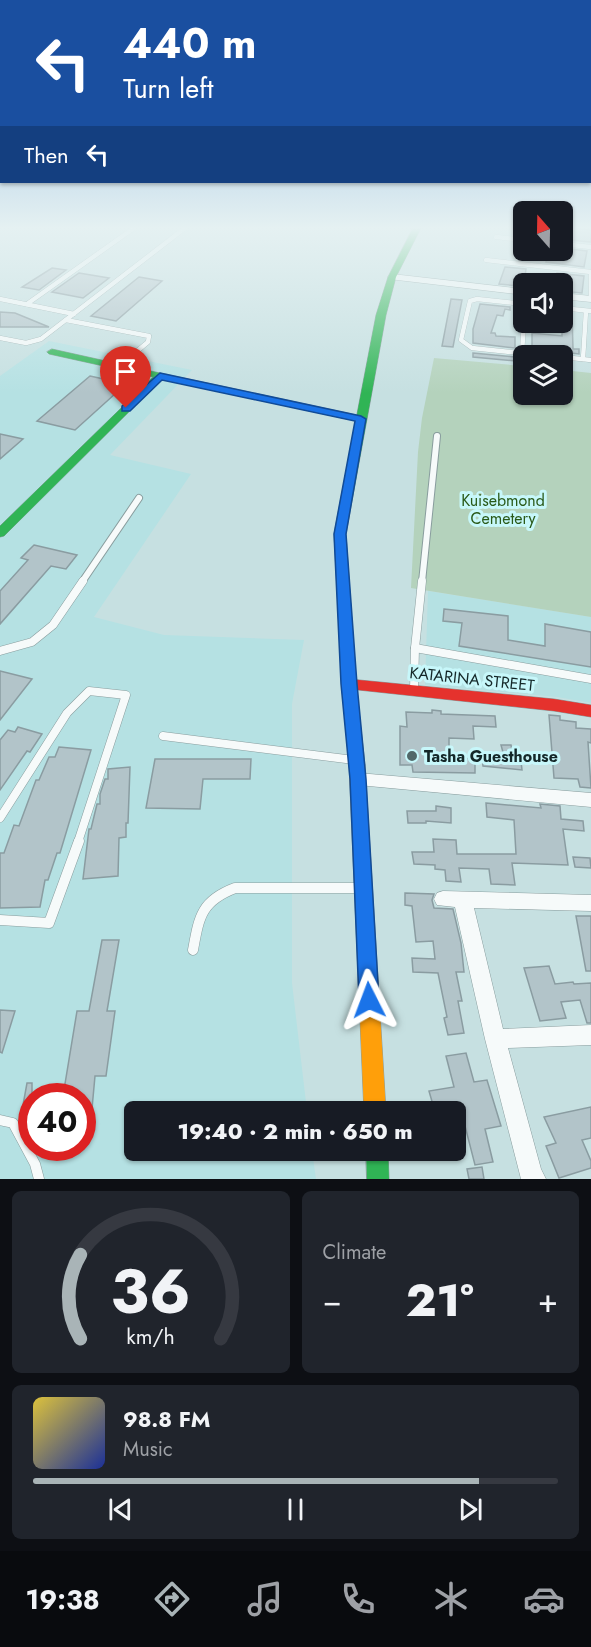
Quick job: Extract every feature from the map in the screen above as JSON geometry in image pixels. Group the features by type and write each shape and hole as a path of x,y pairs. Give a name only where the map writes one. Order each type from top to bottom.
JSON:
{"street":[{"path":"374,1101 357,760 349,684 340,534 372,352 390,283"},
{"path":"445,283 513,291"},
{"path":"573,297 591,299"},
{"path":"52,352 361,419"},
{"path":"0,533 160,376"},
{"name":"KATARINA STREET","path":"349,684 554,705 591,711"},
{"path":"358,779 591,800"},
{"path":"535,1179 531,1175 495,1039 453,900 591,903"},
{"path":"495,1039 591,1035"},
{"path":"377,1161 378,1179"}],"lane":[{"path":"27,304 57,283"},
{"path":"0,338 34,342 114,283"},
{"path":"591,283 591,299"},
{"path":"0,299 74,314"},
{"path":"513,303 477,299 470,301 461,340 472,348 513,351"},
{"path":"573,309 589,311 583,359"},
{"path":"66,320 149,336 148,342 119,366"},
{"path":"573,358 591,360"},
{"path":"414,690 415,648 437,436"},
{"path":"0,651 32,642 53,625 139,498"},
{"path":"415,648 591,679"},
{"path":"0,818 67,713 89,691 126,695 50,923 0,920"},
{"path":"163,736 357,760"},
{"path":"193,950 198,918 203,906 223,892 235,888 363,888"},
{"path":"0,1120 13,1123 36,1164 39,1179"}],"shaded area":[{"path":"49,341 192,370 110,455 191,474 94,617 164,635 304,640 292,704 292,983 306,1101 124,1101 124,1161 313,1161 316,1179 0,1179 0,376"},
{"path":"428,591 591,617 591,703 557,697 425,685"}],"green space":[{"name":"Kuisebmond Cemetery","path":"434,358 513,365 513,405 573,405 573,371 591,373 591,617 411,588 422,418"}],"building":[{"path":"28,283 48,283 39,290 22,287"},
{"path":"65,283 102,283 83,298 52,292"},
{"path":"132,283 160,283 116,321 91,316"},
{"path":"513,283 513,285 499,284"},
{"path":"573,283 583,283 582,293 573,292"},
{"path":"451,299 462,300 453,347 442,346"},
{"path":"480,304 510,307 510,310 505,309 503,316 497,315 491,333 495,333 496,336 515,337 515,345 513,348 473,343 473,329"},
{"path":"0,312 15,313 49,327 0,327"},
{"path":"532,333 562,336 562,333 573,333 573,345 532,345"},
{"path":"573,349 579,349 579,354 573,353"},
{"path":"473,353 513,357 513,361 473,357"},
{"path":"90,376 126,384 75,430 37,421"},
{"path":"0,434 23,439 0,459"},
{"path":"34,545 77,555 66,569 51,566 0,624 0,591 28,560 21,558"},
{"path":"444,609 508,616 508,640 545,646 545,624 591,632 591,667 459,646 462,623 443,621"},
{"path":"0,671 32,679 0,720"},
{"path":"432,710 441,711 441,714 495,716 496,727 473,726 474,739 449,738 449,757 475,759 475,773 413,772 412,765 400,765 400,726 407,727 406,712 432,713"},
{"path":"549,715 560,716 560,720 576,722 576,728 591,729 591,743 588,742 591,788 580,787 578,779 554,778"},
{"path":"18,727 42,734 30,752 27,751 0,790 0,740 8,730 15,732"},
{"path":"501,745 511,745 514,760 521,761 522,770 483,766 482,755 504,756"},
{"path":"59,747 91,750 60,853 57,853 48,880 45,880 40,907 0,908 0,853 4,853 14,825 19,826 36,780 39,780 49,757 55,757"},
{"path":"155,759 251,759 250,779 203,779 200,809 146,808"},
{"path":"130,767 128,823 126,823 126,837 119,838 118,876 83,879 89,829 91,829 97,804 100,804 100,794 105,779 108,779 108,769"},
{"path":"486,803 541,808 540,804 560,806 561,819 583,821 584,831 563,829 568,865 512,863 515,885 491,884 489,869 459,868 461,882 446,881 445,870 435,869 435,865 414,864 412,852 434,852 433,839 456,840 457,854 516,854 514,820 487,817"},
{"path":"436,806 451,808 451,823 426,821 426,823 408,823 407,811 436,811"},
{"path":"573,857 590,858 591,868 575,867"},
{"path":"405,893 434,894 432,900 434,908 453,909 461,943 464,972 456,972 462,1001 458,1001 464,1033 448,1035 444,1018 447,1017 438,973 413,972 412,958 435,959 433,941 416,942 412,906 405,905"},
{"path":"576,916 591,916 591,971 586,971"},
{"path":"102,940 119,940 107,1011 115,1011 106,1076 95,1076 94,1083 65,1083 77,1011 89,1011"},
{"path":"549,966 555,984 591,983 591,1023 587,1023 580,1000 561,1002 566,1018 540,1021 524,968"},
{"path":"0,1010 15,1011 2,1053 0,1052"},
{"path":"466,1053 474,1082 487,1080 501,1126 485,1129 493,1162 475,1165 466,1130 466,1101 432,1101 429,1091 454,1087 446,1056"},
{"path":"591,1107 591,1138 582,1140 591,1161 591,1168 559,1178 546,1146 556,1143 544,1117"},
{"path":"482,1167 484,1179 469,1179 467,1169"}],"traffic: fast":[{"path":"357,765 349,684 340,534 381,315 390,283"},
{"path":"0,533 160,376 52,352"},
{"path":"377,1161 378,1179"}],"traffic: slow":[{"path":"357,765 374,1101"}],"traffic: jam":[{"path":"349,684 554,705 591,711"}],"place":[{"name":"Tasha Guesthouse","path":"412,756"}],"route":[{"path":"126,408 160,376 361,419 340,534 349,684 358,779 369,1000"}]}
